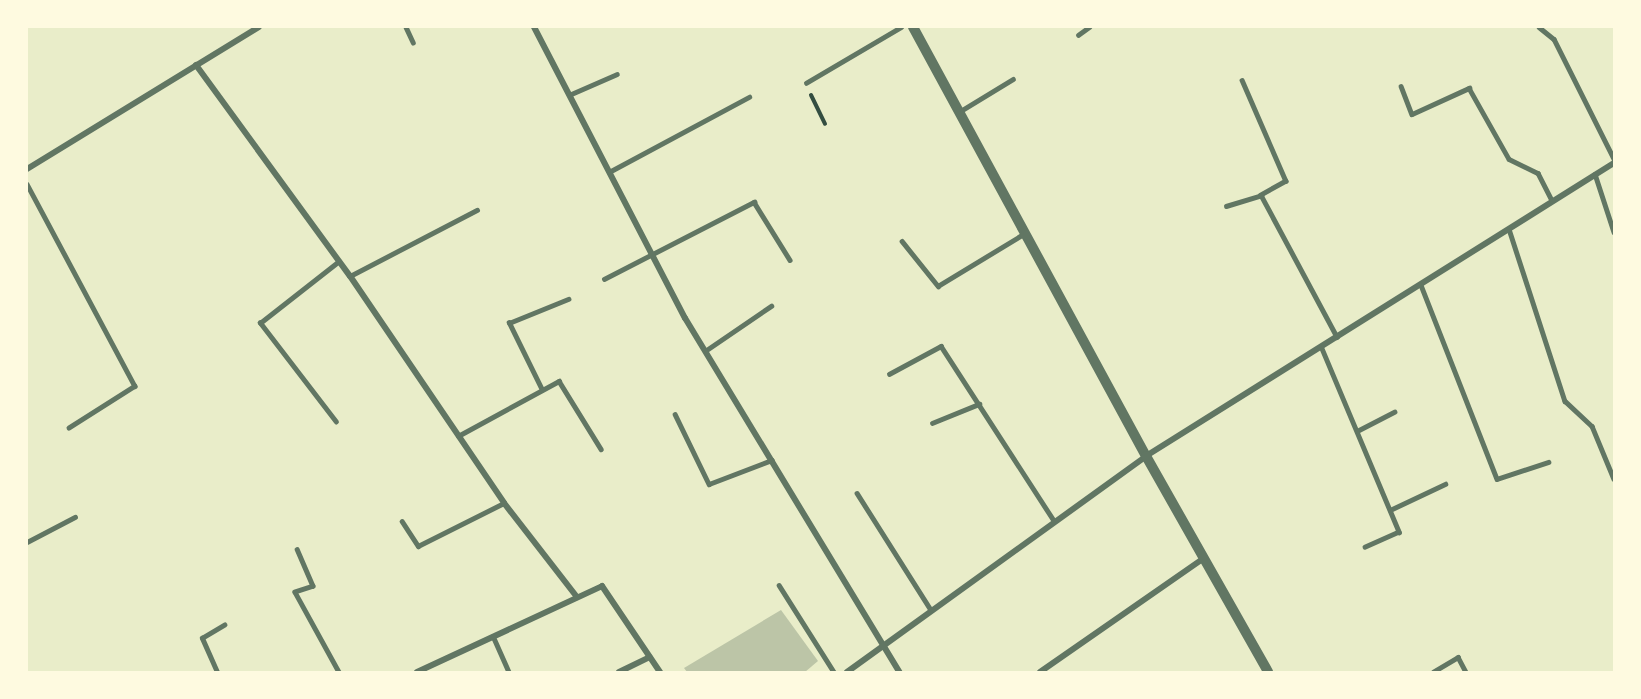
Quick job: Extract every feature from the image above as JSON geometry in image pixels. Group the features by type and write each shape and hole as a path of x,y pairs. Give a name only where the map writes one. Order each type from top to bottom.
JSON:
{"street":[{"path":"27,170 259,27"},
{"path":"534,27 705,351 899,672"},
{"path":"913,27 1146,456 1268,672"},
{"path":"196,65 350,276 504,503 577,597"},
{"path":"847,672 1146,456 1614,161"},
{"path":"1040,672 1204,558"},
{"path":"417,672 602,586 660,672"},
{"path":"619,672 650,657"}],"lane":[{"path":"406,27 413,42"},
{"path":"806,83 901,27"},
{"path":"1078,35 1089,27"},
{"path":"1539,27 1554,39 1614,161"},
{"path":"569,95 617,74"},
{"path":"959,112 1014,79"},
{"path":"1226,206 1261,195 1286,181 1242,80"},
{"path":"1401,86 1412,114 1469,88 1509,159 1538,173 1552,201"},
{"path":"609,172 749,97"},
{"path":"1595,174 1614,232"},
{"path":"27,184 135,386 69,428"},
{"path":"1261,195 1337,337"},
{"path":"604,279 653,256 754,202 790,260"},
{"path":"350,276 477,210"},
{"path":"1509,229 1565,401 1592,426 1614,478"},
{"path":"902,241 938,286 1024,232"},
{"path":"336,422 260,323 339,261"},
{"path":"1420,285 1497,479 1548,462"},
{"path":"542,390 509,323 568,299"},
{"path":"705,351 771,306"},
{"path":"889,374 941,346 1054,521"},
{"path":"1321,346 1399,532 1365,547"},
{"path":"458,436 559,381 601,449"},
{"path":"932,423 979,404"},
{"path":"1357,431 1394,412"},
{"path":"675,414 710,484 772,460"},
{"path":"1390,510 1445,484"},
{"path":"857,494 931,610"},
{"path":"402,521 418,546 504,503"},
{"path":"27,542 75,517"},
{"path":"297,549 313,586 295,592 339,672"},
{"path":"779,585 834,672"},
{"path":"217,672 202,638 224,626"},
{"path":"493,636 509,672"},
{"path":"1433,672 1458,657 1466,672"}],"path":[{"path":"806,83 825,124"}],"building":[{"path":"781,610 818,661 805,672 687,672 684,668"}]}
